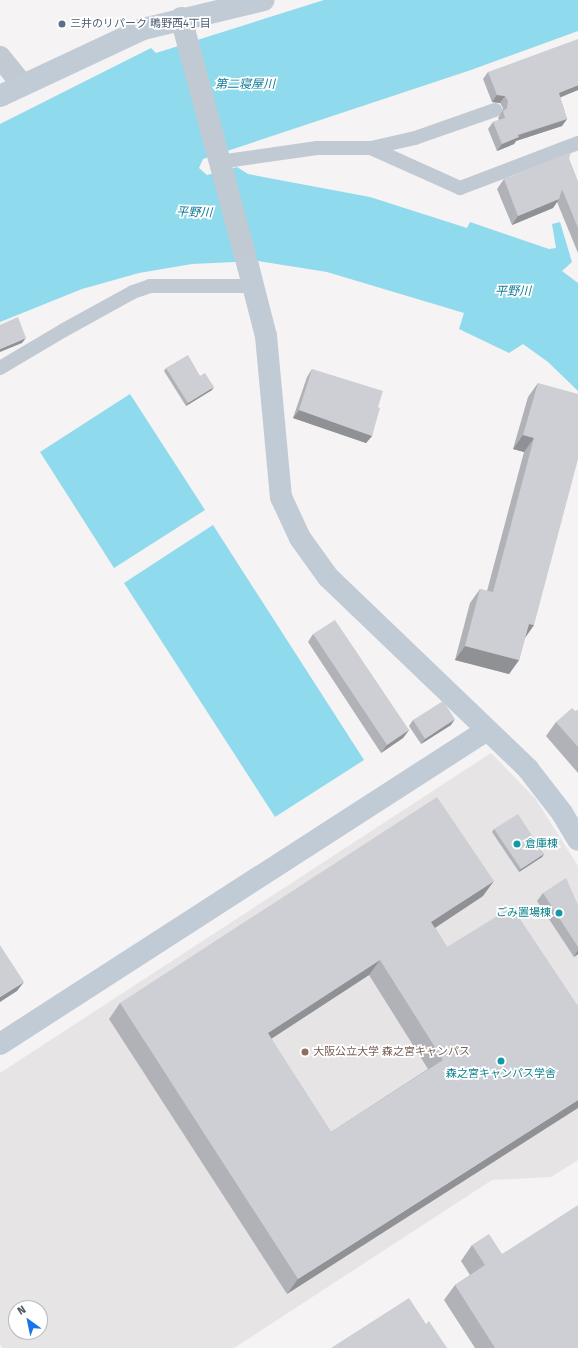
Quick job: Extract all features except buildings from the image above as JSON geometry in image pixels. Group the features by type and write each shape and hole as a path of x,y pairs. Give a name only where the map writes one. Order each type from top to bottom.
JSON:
{"street":[{"path":"0,96 126,35 184,27 224,5 264,0"},
{"path":"184,27 266,336 277,478 286,513 300,538 328,577 528,769 562,813 578,840"},
{"path":"0,57 23,84"},
{"path":"0,1044 487,730"}],"lane":[{"path":"219,163 317,148 371,148 415,138 496,110"},
{"path":"371,148 460,188 578,143"},
{"path":"0,368 64,330 133,292 150,286 251,276"}],"shaded area":[{"name":"大阪公立大学 森之宮キャンパス","path":"491,753 535,798 578,866 578,1160 551,1177 492,1180 234,1348 2,1348 0,1344 0,1073"}],"water":[{"path":"324,0 578,0 578,31 471,70 203,159 199,168 207,175 237,167 248,174 370,197 467,228 470,222 549,249 556,248 552,224 560,222 572,262 562,271 578,283 578,391 548,362 523,344 509,353 459,329 464,313 327,272 258,261 192,264 139,273 82,289 0,322 0,124 151,48 156,53"},
{"path":"130,394 205,510 114,568 40,452"},
{"path":"213,525 364,760 275,817 124,583"}],"place":[{"name":"三井のリパーク 鴫野西4丁目","path":"62,24"},
{"name":"倉庫棟","path":"517,844"},
{"name":"ごみ置場棟","path":"559,913"},
{"name":"大阪公立大学 森之宮キャンパス","path":"305,1052"},
{"name":"森之宮キャンパス学舎","path":"501,1061"}],"water label":[{"name":"第二寝屋川","path":"245,85"},
{"name":"平野川","path":"194,213"},
{"name":"平野川","path":"513,292"}]}
